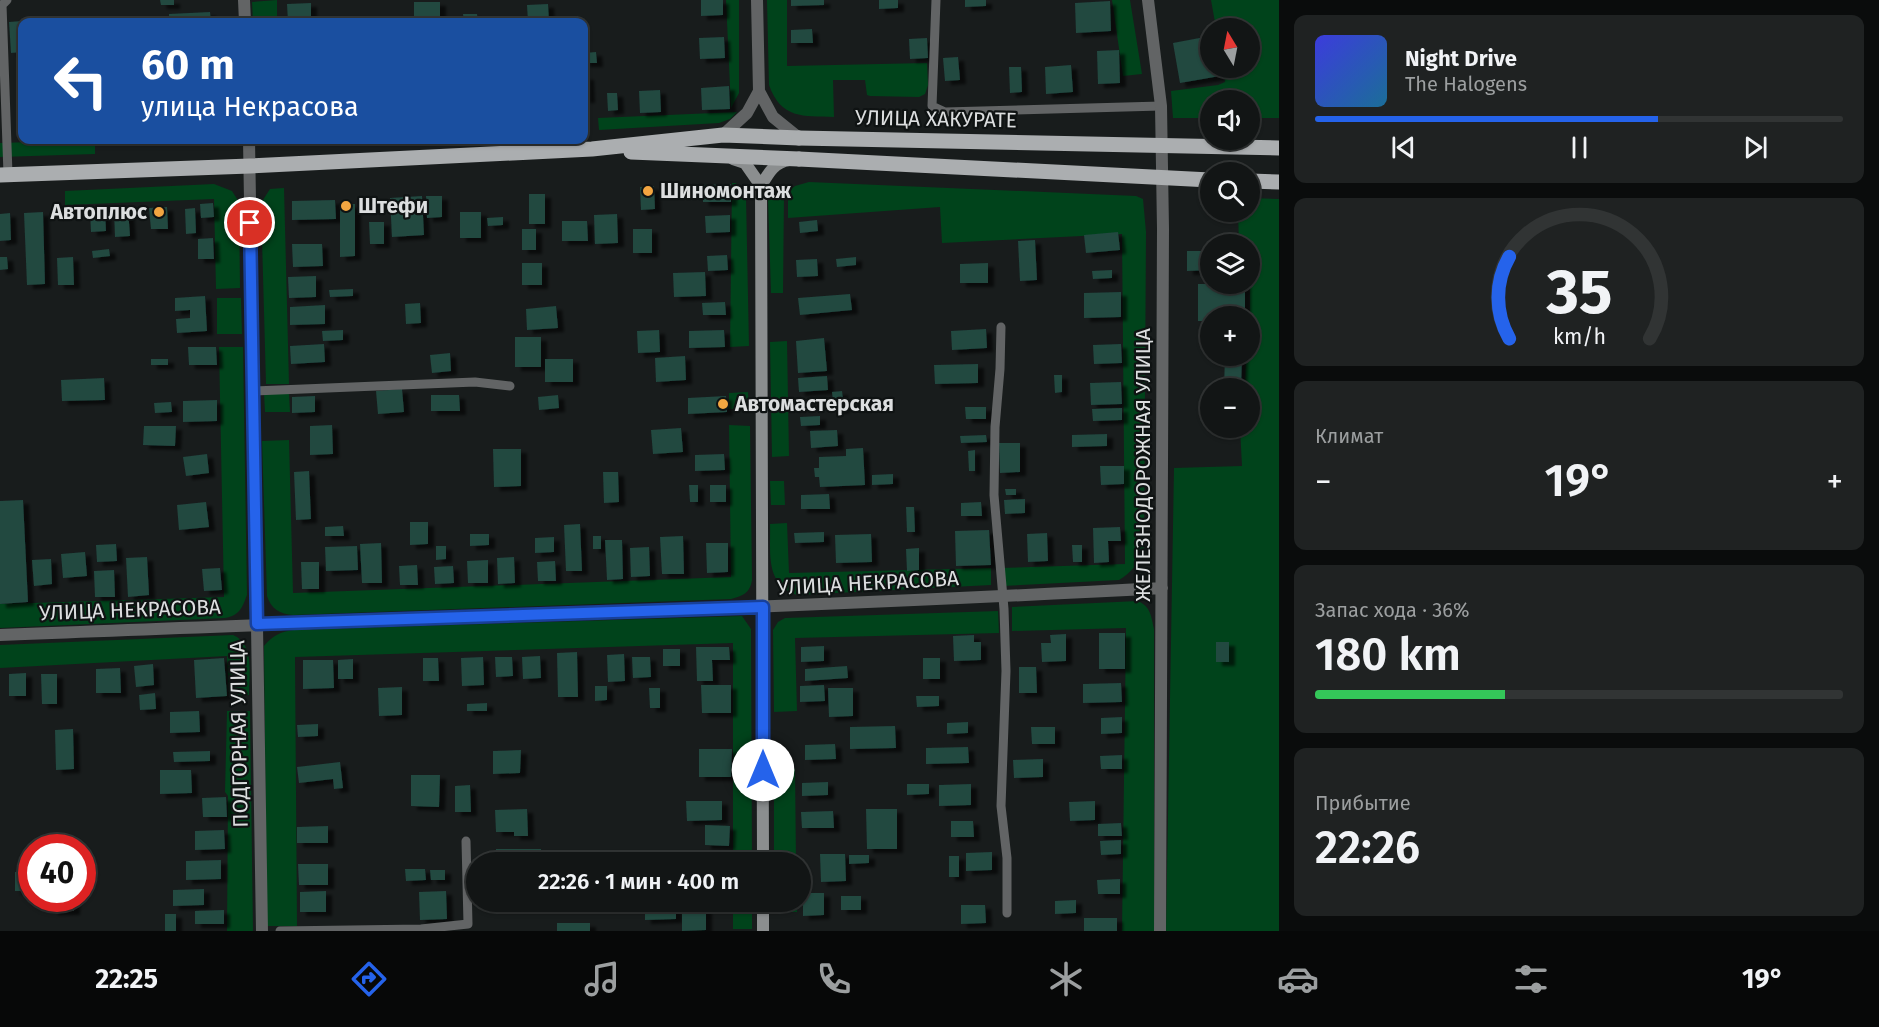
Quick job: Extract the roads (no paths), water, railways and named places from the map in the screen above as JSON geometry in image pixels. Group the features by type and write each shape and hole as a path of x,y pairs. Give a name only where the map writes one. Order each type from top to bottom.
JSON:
{"main road":[{"name":"УЛИЦА ХАКУРАТЕ","path":"4,174 250,166 592,149 723,135 1279,147"},
{"name":"УЛИЦА ХАКУРАТЕ","path":"592,149 1200,179"},
{"path":"1260,181 1279,182"}],"street":[{"path":"244,0 245,18"},
{"path":"757,0 759,92 773,117 800,138"},
{"name":"ЖЕЛЕЗНОДОРОЖНАЯ УЛИЦА","path":"1148,0 1161,106 1164,229 1160,931"},
{"path":"723,135 747,113 759,92"},
{"name":"ПОДГОРНАЯ УЛИЦА","path":"249,144 262,931"},
{"path":"724,156 745,163 760,186 763,852"},
{"path":"760,186 781,161 797,159"},
{"name":"УЛИЦА НЕКРАСОВА","path":"0,635 763,607 1162,588"},
{"path":"763,912 763,931"}],"lane":[{"path":"4,174 2,5 7,0"},
{"path":"936,0 932,106 945,112 1161,106"},
{"path":"1001,327 995,427 994,495 1006,671 1002,806 1007,858 1007,913"},
{"path":"253,391 475,382 510,386"},
{"path":"280,931 421,929 468,924 466,841"}],"place":[{"name":"Шиномонтаж","path":"648,191"},
{"name":"Штефи","path":"346,206"},
{"name":"Автоплюс","path":"159,212"},
{"name":"Автомастерская","path":"723,404"}]}
